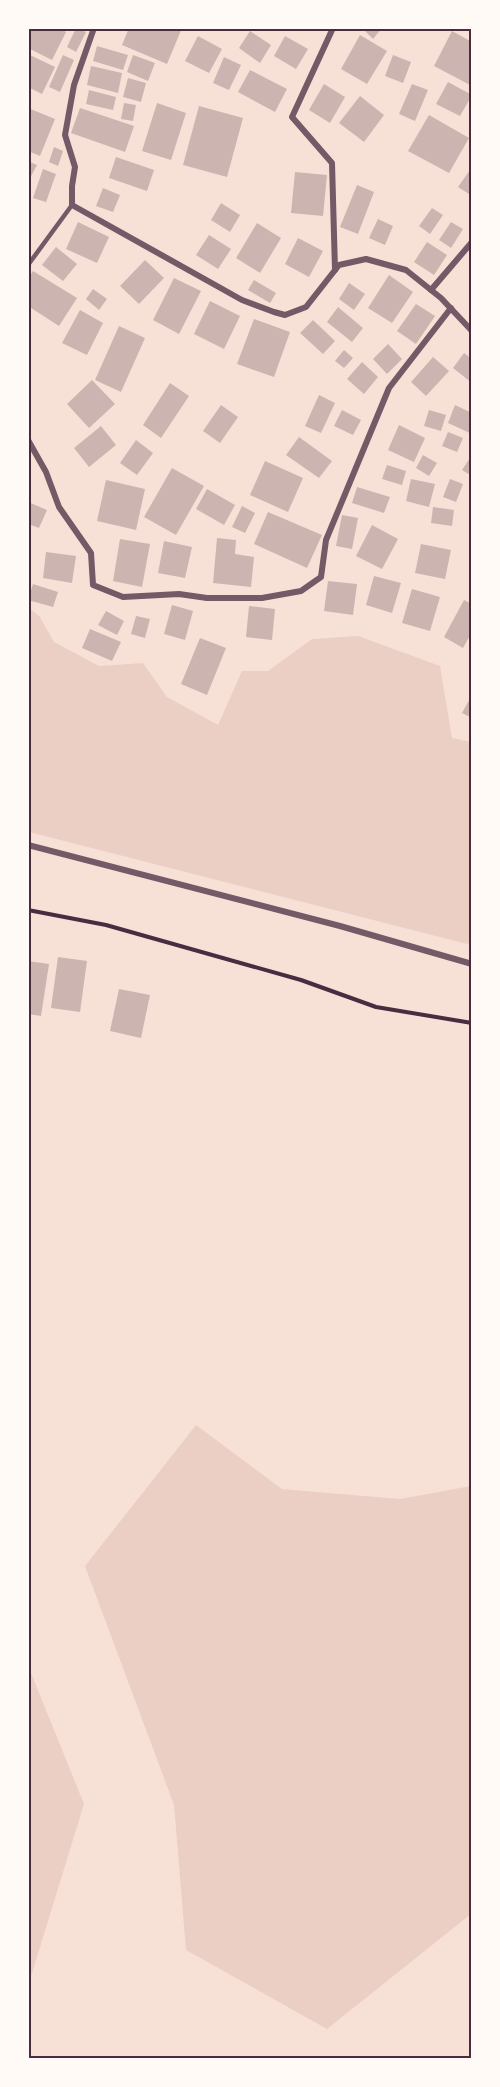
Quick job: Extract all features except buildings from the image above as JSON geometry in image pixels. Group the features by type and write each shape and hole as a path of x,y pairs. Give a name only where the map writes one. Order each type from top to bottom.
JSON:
{"street":[{"path":"94,28 74,85 65,135 75,167 72,205 242,300 273,312 285,315 306,307 339,265 366,260 406,270 450,308 471,332"},
{"path":"333,28 292,117 332,163 335,270"},
{"path":"431,290 471,242"},
{"path":"28,440 46,472 59,507 91,554 93,585 123,597 179,594 207,598 262,598 301,591 321,577 326,540 389,388 450,308"},
{"path":"28,845 340,926 471,964"}],"lane":[{"path":"28,265 72,205"}],"path":[{"path":"28,910 106,925 301,980 376,1007 471,1023"}],"shaded area":[{"path":"29,608 40,617 54,642 99,666 143,663 167,697 218,725 242,671 268,671 312,639 358,636 440,666 452,738 471,742 471,945 29,832"},
{"path":"196,1425 282,1489 400,1499 471,1486 471,1914 327,2029 186,1950 174,1805 85,1566"},
{"path":"28,1668 84,1804 29,1983"}]}
